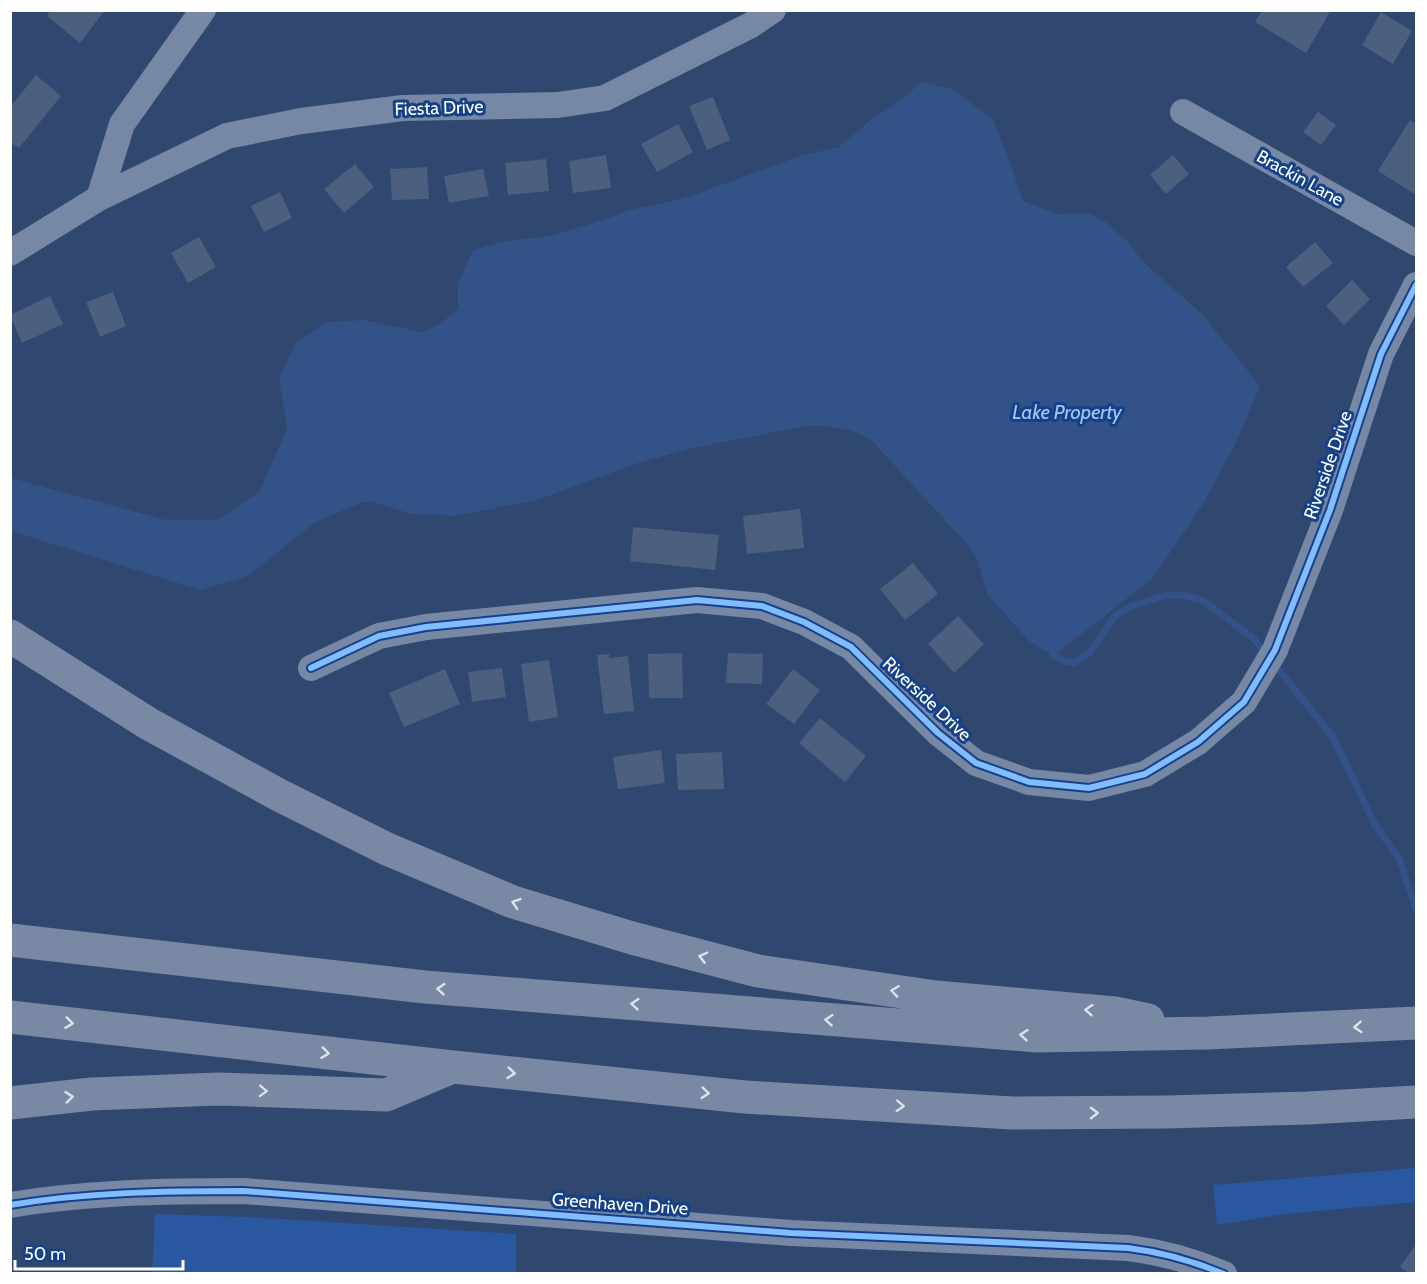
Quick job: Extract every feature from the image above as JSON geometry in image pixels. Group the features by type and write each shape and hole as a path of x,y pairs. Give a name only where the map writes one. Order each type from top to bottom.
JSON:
{"highway":[{"path":"10,636 149,724 279,795 387,849 513,902 632,938 758,971 936,998 1115,1013 1208,1033"},
{"path":"10,940 425,987 1025,1035 1208,1033 1416,1023"},
{"path":"10,1017 745,1097 1012,1113 1167,1112 1416,1102"},
{"path":"10,1103 92,1094 218,1089 386,1095 453,1067"}],"street":[{"path":"99,198 122,124 203,10"},
{"name":"Fiesta Drive","path":"10,253 99,198 227,136 301,121 403,108 558,105 604,98 751,25 773,10"},
{"name":"Brackin Lane","path":"1183,112 1416,243"},
{"name":"Riverside Drive","path":"311,668 379,636 426,627 697,600 762,606 804,621 851,647 938,733 976,764 1029,782 1089,788 1145,774 1198,742 1244,702 1275,650 1330,510 1382,354 1416,285"},
{"name":"Greenhaven Drive","path":"10,1205 92,1196 173,1191 244,1191 791,1233 1128,1248 1169,1255 1198,1263 1224,1274"}],"shaded area":[{"path":"1416,1168 1416,1202 1286,1214 1217,1225 1213,1185"},
{"path":"155,1214 249,1217 516,1234 516,1273 152,1273"}],"water":[{"name":"Lake Property","path":"921,82 952,89 993,119 1023,201 1057,214 1089,213 1107,223 1128,242 1144,263 1202,314 1260,386 1234,447 1203,504 1152,579 1053,656 1029,641 987,594 977,559 966,543 871,440 850,430 825,426 805,426 693,448 638,463 537,500 456,516 411,514 371,501 360,503 314,523 248,576 200,590 11,531 11,478 166,520 218,520 259,492 287,429 279,377 295,344 327,322 364,320 422,332 441,323 458,309 458,284 473,250 507,241 551,236 630,210 685,198 800,156 839,147 868,122 904,98"}],"building":[{"path":"51,10 105,10 80,43 47,16"},
{"path":"1262,10 1331,10 1306,53 1255,22"},
{"path":"1381,12 1412,31 1393,64 1362,45"},
{"path":"36,75 61,96 19,148 10,142 10,107"},
{"path":"713,97 730,140 707,150 689,106"},
{"path":"1318,112 1336,125 1321,145 1303,132"},
{"path":"1410,120 1416,124 1416,195 1378,171"},
{"path":"678,124 693,152 657,172 641,144"},
{"path":"606,155 611,188 573,193 569,161"},
{"path":"1173,155 1189,174 1166,194 1150,175"},
{"path":"546,159 549,191 508,195 505,163"},
{"path":"355,164 374,187 344,213 324,189"},
{"path":"427,167 429,199 392,200 390,169"},
{"path":"483,169 489,196 449,203 444,176"},
{"path":"280,192 292,218 264,232 251,206"},
{"path":"199,237 216,267 188,283 171,253"},
{"path":"1315,242 1333,263 1303,287 1286,267"},
{"path":"1352,280 1370,299 1344,325 1326,306"},
{"path":"113,292 126,326 100,337 86,302"},
{"path":"50,296 63,324 22,343 10,315"},
{"path":"800,509 804,548 747,554 743,516"},
{"path":"633,527 719,535 715,570 630,561"},
{"path":"913,563 938,594 905,620 880,589"},
{"path":"958,616 984,644 954,673 928,644"},
{"path":"682,653 683,698 649,698 648,654"},
{"path":"728,653 763,654 762,684 726,683"},
{"path":"609,654 609,658 628,656 634,711 604,714 597,655"},
{"path":"549,660 558,717 529,722 521,664"},
{"path":"502,668 506,697 472,702 468,672"},
{"path":"445,669 460,704 404,727 389,693"},
{"path":"793,669 820,690 794,724 766,704"},
{"path":"820,718 866,756 845,782 799,743"},
{"path":"661,750 665,783 618,789 613,757"},
{"path":"722,752 724,789 678,790 676,754"},
{"path":"1416,1244 1416,1274 1406,1274 1407,1272 1400,1267"}],"waterway":[{"path":"1052,649 1053,656 1074,663 1090,652 1115,616 1129,607 1166,595 1182,595 1204,601 1253,638 1267,655"},
{"path":"1274,664 1333,737 1375,825 1399,858 1416,909"}],"cycle path":[{"path":"311,668 379,636 426,627 697,600 762,606 804,622 851,647 938,733 976,763 1029,782 1089,788 1145,774 1198,742 1244,702 1275,650 1330,510 1381,354 1416,285"},
{"path":"10,1205 97,1195 244,1191 791,1233 1128,1248 1177,1258 1224,1274"}]}
